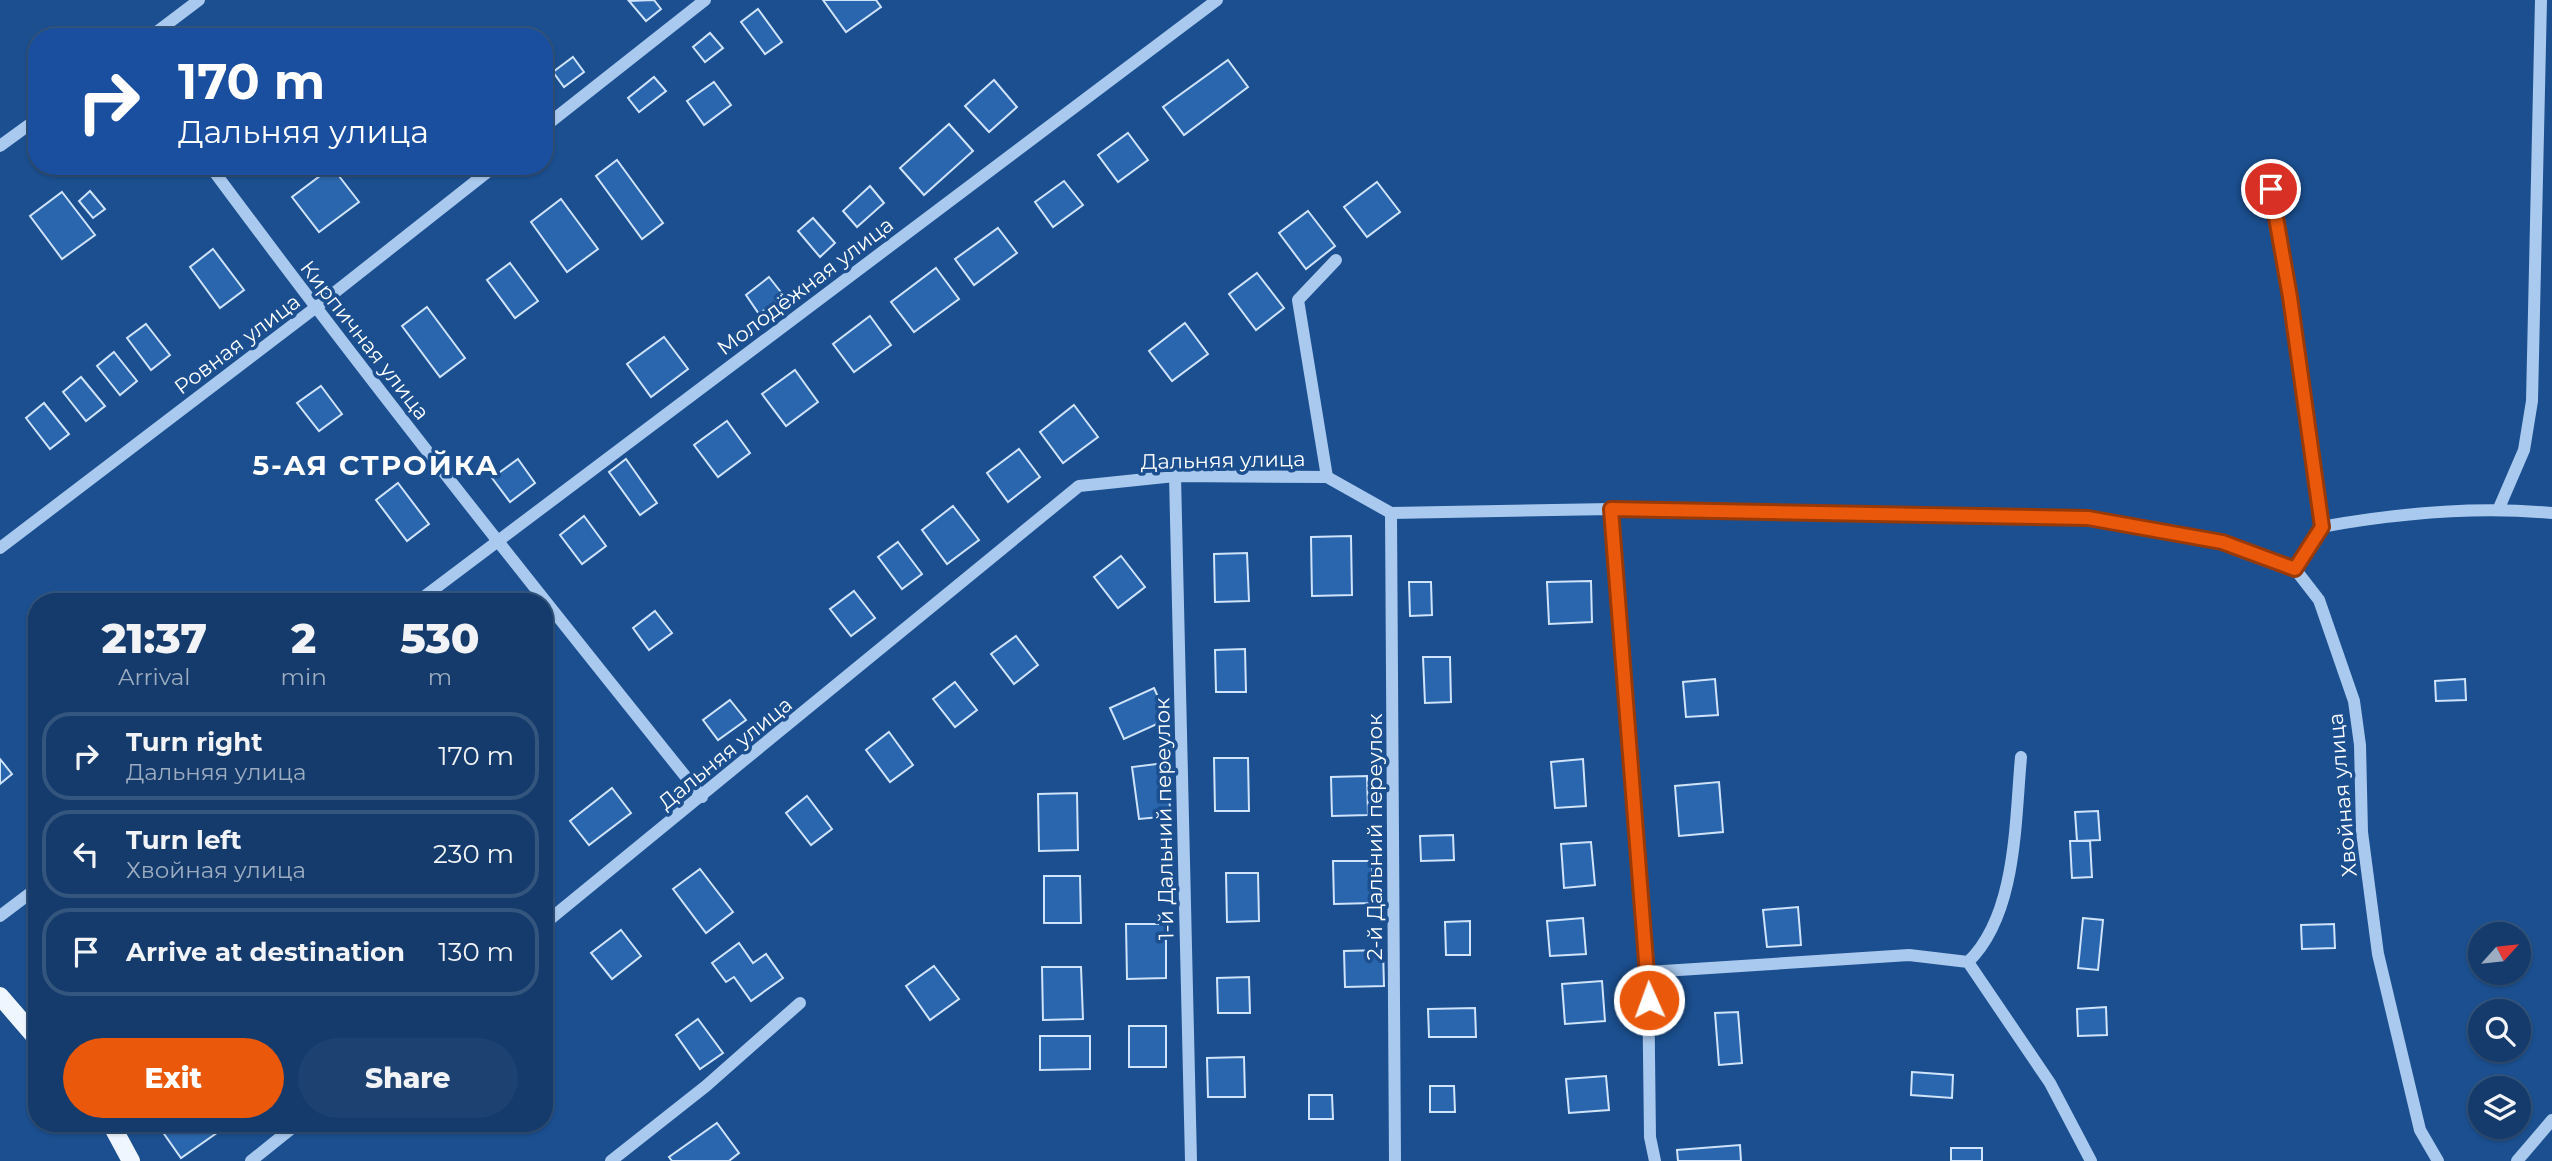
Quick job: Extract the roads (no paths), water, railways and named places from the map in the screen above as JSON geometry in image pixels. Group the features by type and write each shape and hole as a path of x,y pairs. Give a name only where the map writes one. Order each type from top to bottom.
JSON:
{"main road":[{"path":"0,996 28,1029"},
{"path":"115,1132 131,1161"}],"street":[{"path":"162,28 199,0"},
{"path":"553,120 705,0"},
{"name":"Молодёжная улица","path":"429,593 1216,0"},
{"path":"2499,508 2524,450 2532,401 2541,0"},
{"path":"0,146 28,126"},
{"name":"Кирпичная улица","path":"217,175 315,308 538,593"},
{"name":"Ровная улица","path":"0,548 315,308 484,175"},
{"path":"1391,513 1611,509 2088,518 2222,542 2295,569 2322,527 2290,297 2271,189"},
{"path":"1326,477 1298,300 1336,260"},
{"name":"Дальняя улица","path":"553,917 1079,486 1175,476 1326,477 1391,513"},
{"name":"1-й Дальний переулок","path":"1175,476 1191,1161"},
{"path":"2322,527 2379,517 2499,508 2552,513"},
{"path":"1611,509 1648,972 1650,1137 1655,1161"},
{"name":"2-й Дальний переулок","path":"1391,513 1395,1161"},
{"name":"Хвойная улица","path":"2295,569 2319,600 2354,701 2360,733 2362,832 2378,954 2420,1130 2438,1161"},
{"name":"Кирпичная улица","path":"553,612 702,797"},
{"path":"1968,962 1986,945 2012,867 2021,757"},
{"path":"0,916 28,895"},
{"path":"1648,972 1909,955 1968,962 2050,1083 2091,1161"},
{"path":"611,1161 706,1086 800,1003"},
{"path":"2517,1161 2552,1121"},
{"path":"251,1161 288,1132"}],"district":[{"name":"5-АЯ СТРОЙКА","path":"376,465"}]}
